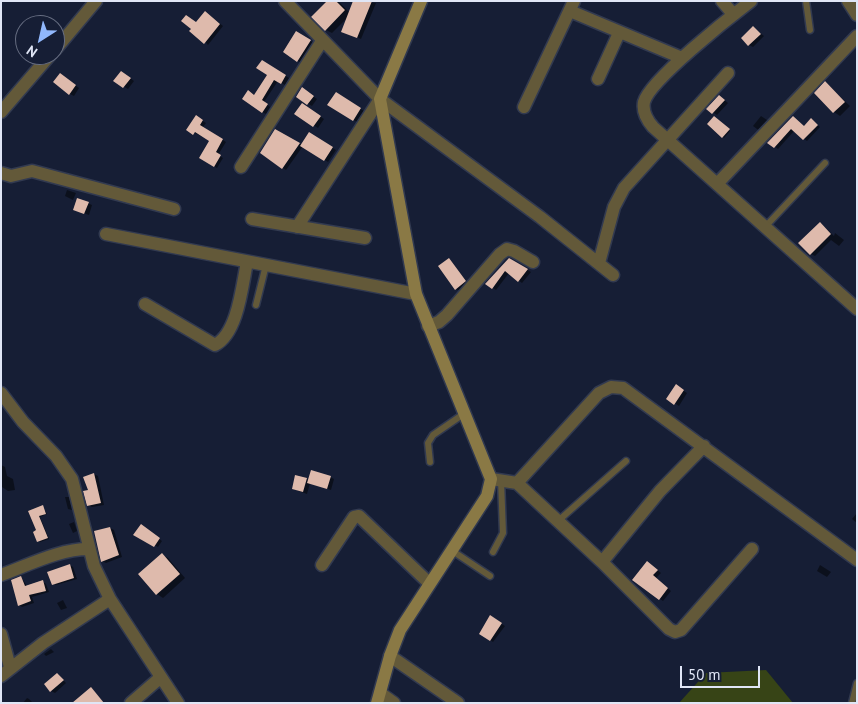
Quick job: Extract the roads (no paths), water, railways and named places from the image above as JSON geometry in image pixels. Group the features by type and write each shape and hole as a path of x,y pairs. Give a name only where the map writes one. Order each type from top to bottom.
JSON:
{"street":[{"path":"65,38 96,1"},
{"path":"285,1 380,99 613,275"},
{"path":"297,227 380,99 421,1"},
{"path":"722,1 733,14"},
{"path":"751,1 682,58 644,102 644,112 647,120 667,139 857,309"},
{"path":"848,1 857,15"},
{"path":"524,107 572,6 620,33 682,58"},
{"path":"598,79 620,33"},
{"path":"717,184 857,36"},
{"path":"240,167 322,41"},
{"path":"1,112 41,65"},
{"path":"599,263 611,216 619,197 640,168 728,73"},
{"path":"380,99 416,294 465,413 496,480"},
{"path":"1,173 11,176 32,171 174,209"},
{"path":"252,219 365,238"},
{"path":"106,234 416,294"},
{"path":"428,326 440,322 506,249 514,251 533,262"},
{"path":"145,304 215,344 226,337 232,325 248,262"},
{"path":"517,483 598,393 612,387 623,388 857,560"},
{"path":"3,399 56,456 72,479 94,566 110,599 178,703"},
{"path":"602,562 660,491 704,446"},
{"path":"496,480 517,483 602,562 669,629 675,632 682,630 752,549"},
{"path":"394,703 379,698 390,656 400,630 429,583 488,496 496,480"},
{"path":"322,565 354,517 359,516 429,583"},
{"path":"1,575 61,553 78,549 89,549"},
{"path":"1,634 6,672 110,599"},
{"path":"390,656 458,703"},
{"path":"131,703 161,677"}],"lane":[{"path":"806,1 810,30"},
{"path":"765,227 825,163"},
{"path":"256,305 266,265"},
{"path":"430,462 428,443 432,436 465,413"},
{"path":"558,521 626,461"},
{"path":"493,552 503,533 496,480"},
{"path":"451,550 490,576"},
{"path":"852,703 857,683"}]}
